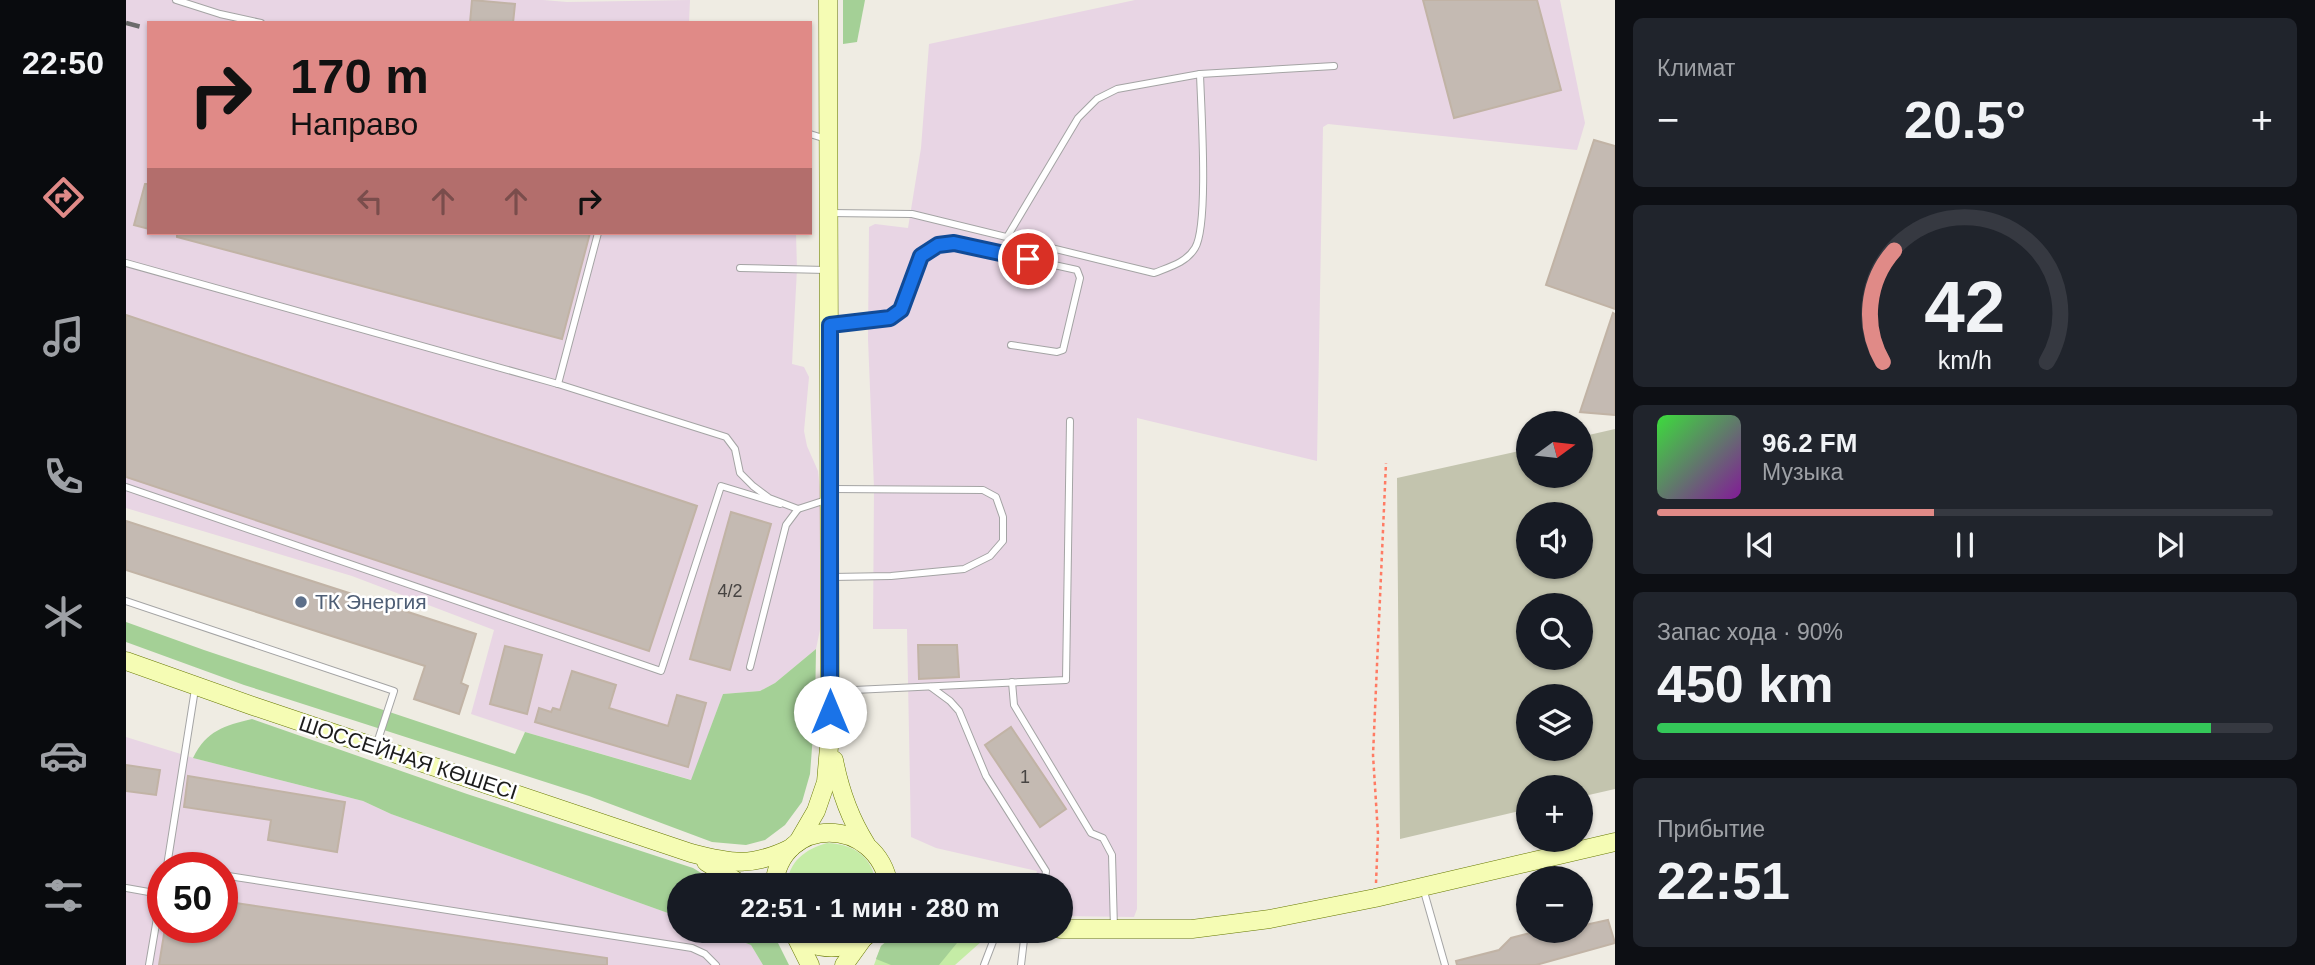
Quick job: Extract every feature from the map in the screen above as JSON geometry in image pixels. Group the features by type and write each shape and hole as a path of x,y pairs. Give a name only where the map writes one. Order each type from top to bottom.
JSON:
{"main road":[{"path":"776,873 816,811 826,782 830,735 828,0"},
{"name":"ШОССЕЙНАЯ КӨШЕСІ","path":"126,661 195,687 691,853"},
{"path":"830,735 844,803 853,824 891,873"},
{"path":"691,853 723,861 767,860 817,833 830,832 855,837 866,844"},
{"path":"1073,929 1192,929 1270,919 1375,898 1615,842"},
{"path":"691,853 723,873"},
{"path":"883,865 885,873"},
{"path":"798,943 810,965"},
{"path":"810,943 831,948 850,943"},
{"path":"844,965 862,943"}],"lane":[{"path":"176,0 252,21"},
{"path":"1007,237 1078,118 1097,99 1117,89 1200,74 1334,66"},
{"path":"828,213 912,214 1154,273 1180,263 1195,247 1202,217 1200,74"},
{"path":"812,135 828,140"},
{"path":"558,384 597,235"},
{"path":"830,325 890,318 901,310 921,256 938,245 954,243 1077,270 1080,278 1063,350 1057,352 1010,345"},
{"path":"126,262 558,384 726,437 735,449 740,473 753,486 780,504"},
{"path":"740,268 829,270"},
{"path":"830,691 1066,680 1070,421"},
{"path":"126,487 662,671 721,486 798,509"},
{"path":"750,667 786,525 798,509 830,494 892,488 983,490 996,497 1003,517 1003,541 990,556 964,569 891,576 830,577"},
{"path":"126,601 394,691 375,747"},
{"path":"1012,682 1014,705 1091,833 1103,838 1112,855 1114,930"},
{"path":"929,686 959,711 986,776 1046,873"},
{"path":"169,852 195,687"},
{"path":"238,877 692,948 705,954 716,965"},
{"path":"1422,886 1445,965"},
{"path":"126,888 147,892"},
{"path":"149,965 152,943"},
{"path":"984,965 992,943"},
{"path":"1021,965 1024,943"}],"path":[{"path":"1375,898 1378,834 1373,755 1386,463"}],"shaded area":[{"path":"126,0 690,0 689,21 147,21 147,235 796,235 792,364 804,367 809,377 804,431 807,446 818,471 821,501 821,625 816,649 775,683 760,691 723,694 692,780 471,714 494,630 352,576 126,508"},
{"path":"1135,0 1560,0 1585,123 1577,150 1328,124 1323,127 1317,461 1137,418 1137,909 1134,917 1073,916 1073,873 1036,873 936,848 911,837 907,629 873,629 874,488 868,339 869,227 875,224 908,228 921,148 929,44"},
{"path":"1615,429 1615,789 1593,794 1593,775 1516,775 1516,812 1400,839 1397,478 1516,452 1516,488 1593,488 1593,434"},
{"path":"126,737 197,759 363,801 391,814 667,913 667,943 746,943 751,945 763,965 126,965"}],"green space":[{"path":"843,0 865,0 857,42 843,44"},
{"path":"126,622 515,754 525,732 691,780 723,694 760,691 775,683 816,649 810,774 802,802 785,825 765,840 746,845 712,842 589,796 244,685 126,642"},
{"path":"252,719 701,873 667,873 667,913 391,814 363,801 193,758 210,735"},
{"path":"827,843 854,849 866,860 873,873 790,873 800,857"},
{"path":"746,943 778,943 789,965 763,965 751,945"},
{"path":"885,943 980,943 955,965 874,965"},
{"path":"885,943 957,943 939,965 891,965 876,959"}],"building":[{"path":"472,0 515,4 513,21 470,21"},
{"path":"1423,0 1537,0 1561,90 1454,118"},
{"path":"1594,140 1615,146 1615,309 1546,285"},
{"path":"145,184 147,184 147,228 134,225"},
{"path":"177,235 589,235 562,339"},
{"path":"1613,313 1615,415 1580,411"},
{"path":"126,315 697,506 649,651 126,477"},
{"path":"731,512 771,524 730,670 690,659"},
{"name":"ТК Энергия","path":"126,521 476,634 461,683 468,686 459,714 414,699 425,666 126,570"},
{"path":"918,645 957,645 959,677 919,679"},
{"path":"505,646 542,655 527,714 490,704"},
{"path":"572,671 616,685 609,708 668,726 677,695 706,703 688,767 535,722 539,708 551,712 553,708 560,710"},
{"path":"1011,727 1066,809 1040,827 985,745"},
{"path":"126,765 160,770 156,795 126,791"},
{"path":"188,776 345,802 337,852 268,840 271,820 184,807"},
{"path":"238,903 607,958 607,965 159,965 163,943 238,943"},
{"path":"1608,920 1615,943 1536,965 1457,965 1456,961 1499,950 1516,937 1516,943 1593,943 1593,923"}],"railway":[{"path":"126,23 147,28"}],"place":[{"name":"ТК Энергия","path":"301,602"}],"route":[{"path":"830,712 830,325 878,321 890,318 901,310 921,256 938,245 954,243 1028,259"}]}
